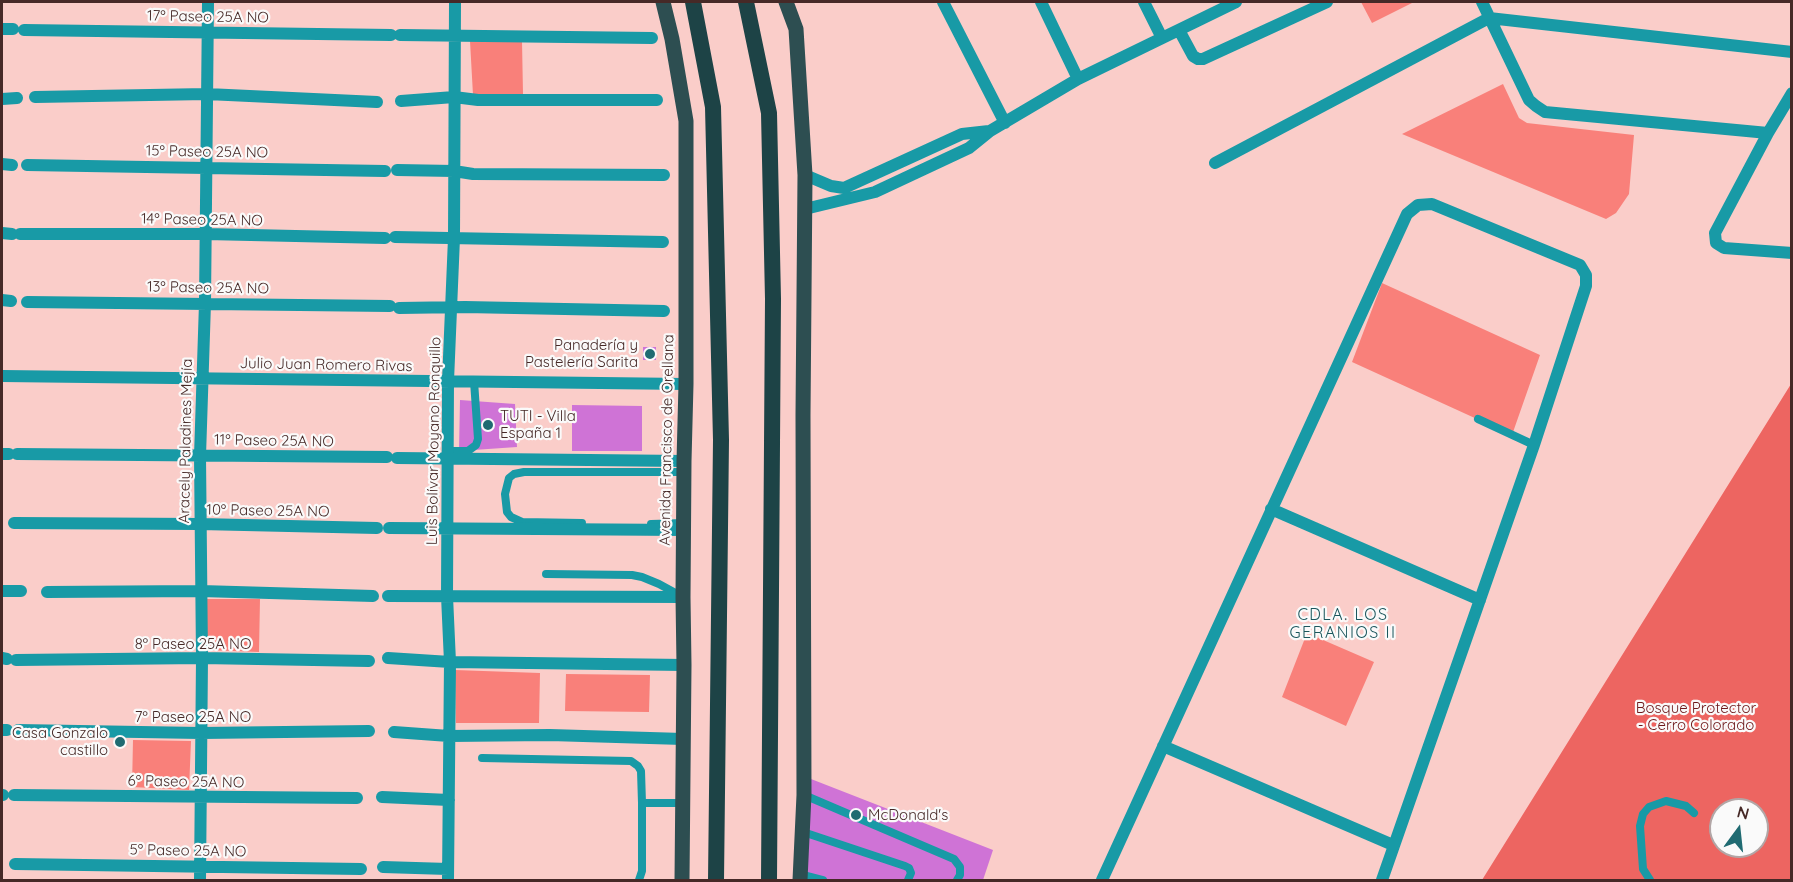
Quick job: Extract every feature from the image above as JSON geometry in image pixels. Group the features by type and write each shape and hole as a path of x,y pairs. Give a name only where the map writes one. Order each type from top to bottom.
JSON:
{"highway":[{"path":"693,2 713,107 718,292 721,440 716,880"},
{"path":"746,2 769,113 773,299 769,880"}],"main road":[{"name":"Avenida Francisco de Orellana","path":"663,2 672,39 686,121 682,880"},
{"path":"786,2 796,29"},
{"path":"797,2 796,29 805,175 804,795 800,878"}],"street":[{"name":"Aracely Paladines Mejía","path":"200,880 202,658 200,456 205,303 208,2"},
{"name":"Luis Bolívar Moyano Ronquillo","path":"448,875 450,662 447,596 448,381 454,238 455,2"},
{"path":"943,2 1005,123"},
{"path":"1041,2 1078,79"},
{"path":"1144,2 1162,38"},
{"path":"805,209 846,194 875,192 969,148 990,131 1078,79 1236,2"},
{"path":"1179,30 1193,56 1203,60 1327,2"},
{"path":"1482,2 1529,100 1545,112 1768,133"},
{"path":"1215,163 1489,18 1791,52"},
{"name":"17º Paseo 25A NO","path":"13,29 652,38"},
{"path":"1791,93 1715,233 1716,243 1724,248 1791,253"},
{"path":"36,97 207,94 377,102"},
{"path":"401,101 454,97 478,100 657,100"},
{"path":"2,99 17,98"},
{"name":"15º Paseo 25A NO","path":"27,165 454,171 473,174 664,175"},
{"path":"805,175 846,194"},
{"path":"1102,880 1407,214 1418,205 1432,204 1580,266 1586,276 1586,286 1534,445 1382,880"},
{"name":"14º Paseo 25A NO","path":"11,233 663,242"},
{"name":"13º Paseo 25A NO","path":"27,302 664,311"},
{"name":"Julio Juan Romero Rivas","path":"2,376 686,384"},
{"name":"11º Paseo 25A NO","path":"9,454 392,458 448,455 684,467"},
{"path":"1271,509 1480,600"},
{"name":"10º Paseo 25A NO","path":"7,523 383,528 684,526"},
{"path":"2,591 21,591"},
{"path":"47,592 201,591 373,596"},
{"path":"388,596 682,597"},
{"name":"8º Paseo 25A NO","path":"8,659 202,658 369,661"},
{"path":"388,658 450,662 684,665"},
{"name":"7º Paseo 25A NO","path":"9,730 201,733 369,731"},
{"path":"394,732 449,736 550,735 683,739"},
{"path":"1163,747 1394,845"},
{"name":"6º Paseo 25A NO","path":"6,795 357,798"},
{"path":"382,798 448,800"},
{"name":"5º Paseo 25A NO","path":"15,864 361,869"},
{"path":"383,867 448,875"}],"lane":[{"path":"448,455 472,449 478,439 474,381"},
{"path":"1478,419 1534,445"},
{"path":"684,467 524,472 514,474 509,478 505,494 507,512 511,517 522,522 684,526"},
{"path":"546,574 632,575 659,584 682,597"},
{"path":"482,758 631,762 638,766 641,771 642,803 642,871 639,880"},
{"path":"804,795 954,859 960,867 957,880"},
{"path":"1650,880 1643,869 1640,826 1643,814 1649,807 1666,801 1686,806 1694,813"},
{"path":"642,803 683,803"},
{"path":"803,832 905,866 911,873 908,880"},
{"path":"800,878 820,880"}],"shaded area":[{"path":"1361,2 1414,2 1372,23"},
{"path":"470,41 522,41 523,94 473,95"},
{"path":"1503,84 1519,118 1527,123 1634,135 1629,194 1616,213 1606,219 1402,134"},
{"path":"1382,283 1540,355 1512,435 1352,362"},
{"path":"205,599 260,599 259,652 205,650"},
{"path":"1307,633 1374,662 1346,726 1282,697"},
{"path":"455,670 540,673 539,723 456,723"},
{"path":"566,674 650,675 649,712 565,711"},
{"path":"133,740 191,741 189,790 132,787"}],"green space":[{"name":"Bosque Protector - Cerro Colorado","path":"1791,384 1791,880 1482,880"}],"building":[{"name":"Panadería y Pastelería Sarita","path":"643,347 656,347 656,360 643,360"},
{"name":"TUTI - Villa España 1","path":"460,400 515,404 517,447 459,451"},
{"path":"572,405 642,406 642,451 572,451"},
{"name":"McDonald's","path":"811,779 993,850 983,880 807,880"}],"place":[{"name":"Panadería y Pastelería Sarita","path":"650,354"},
{"name":"TUTI - Villa España 1","path":"488,425"},
{"name":"Casa Gonzalo castillo","path":"120,742"},
{"name":"McDonald's","path":"856,815"}],"district":[{"name":"CDLA. LOS GERANIOS II","path":"1343,624"}]}
